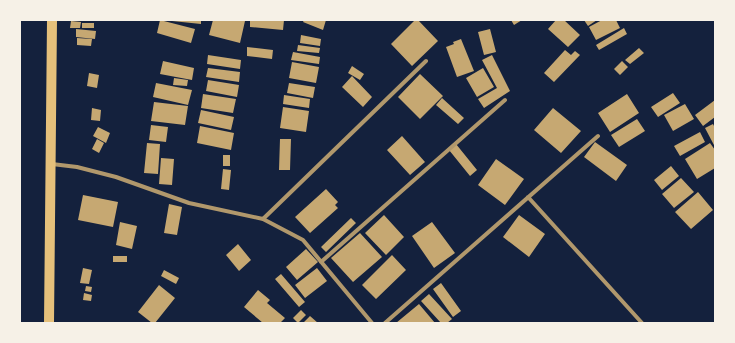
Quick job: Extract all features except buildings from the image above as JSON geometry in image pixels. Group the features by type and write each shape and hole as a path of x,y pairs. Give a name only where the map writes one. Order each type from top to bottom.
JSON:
{"main road":[{"path":"49,323 52,20"}],"street":[{"path":"263,219 426,61"},
{"path":"321,262 505,100"},
{"path":"385,323 598,136"},
{"path":"51,164 77,167 116,177 189,203 263,219 303,240 372,323"},
{"path":"528,197 642,323"}]}
